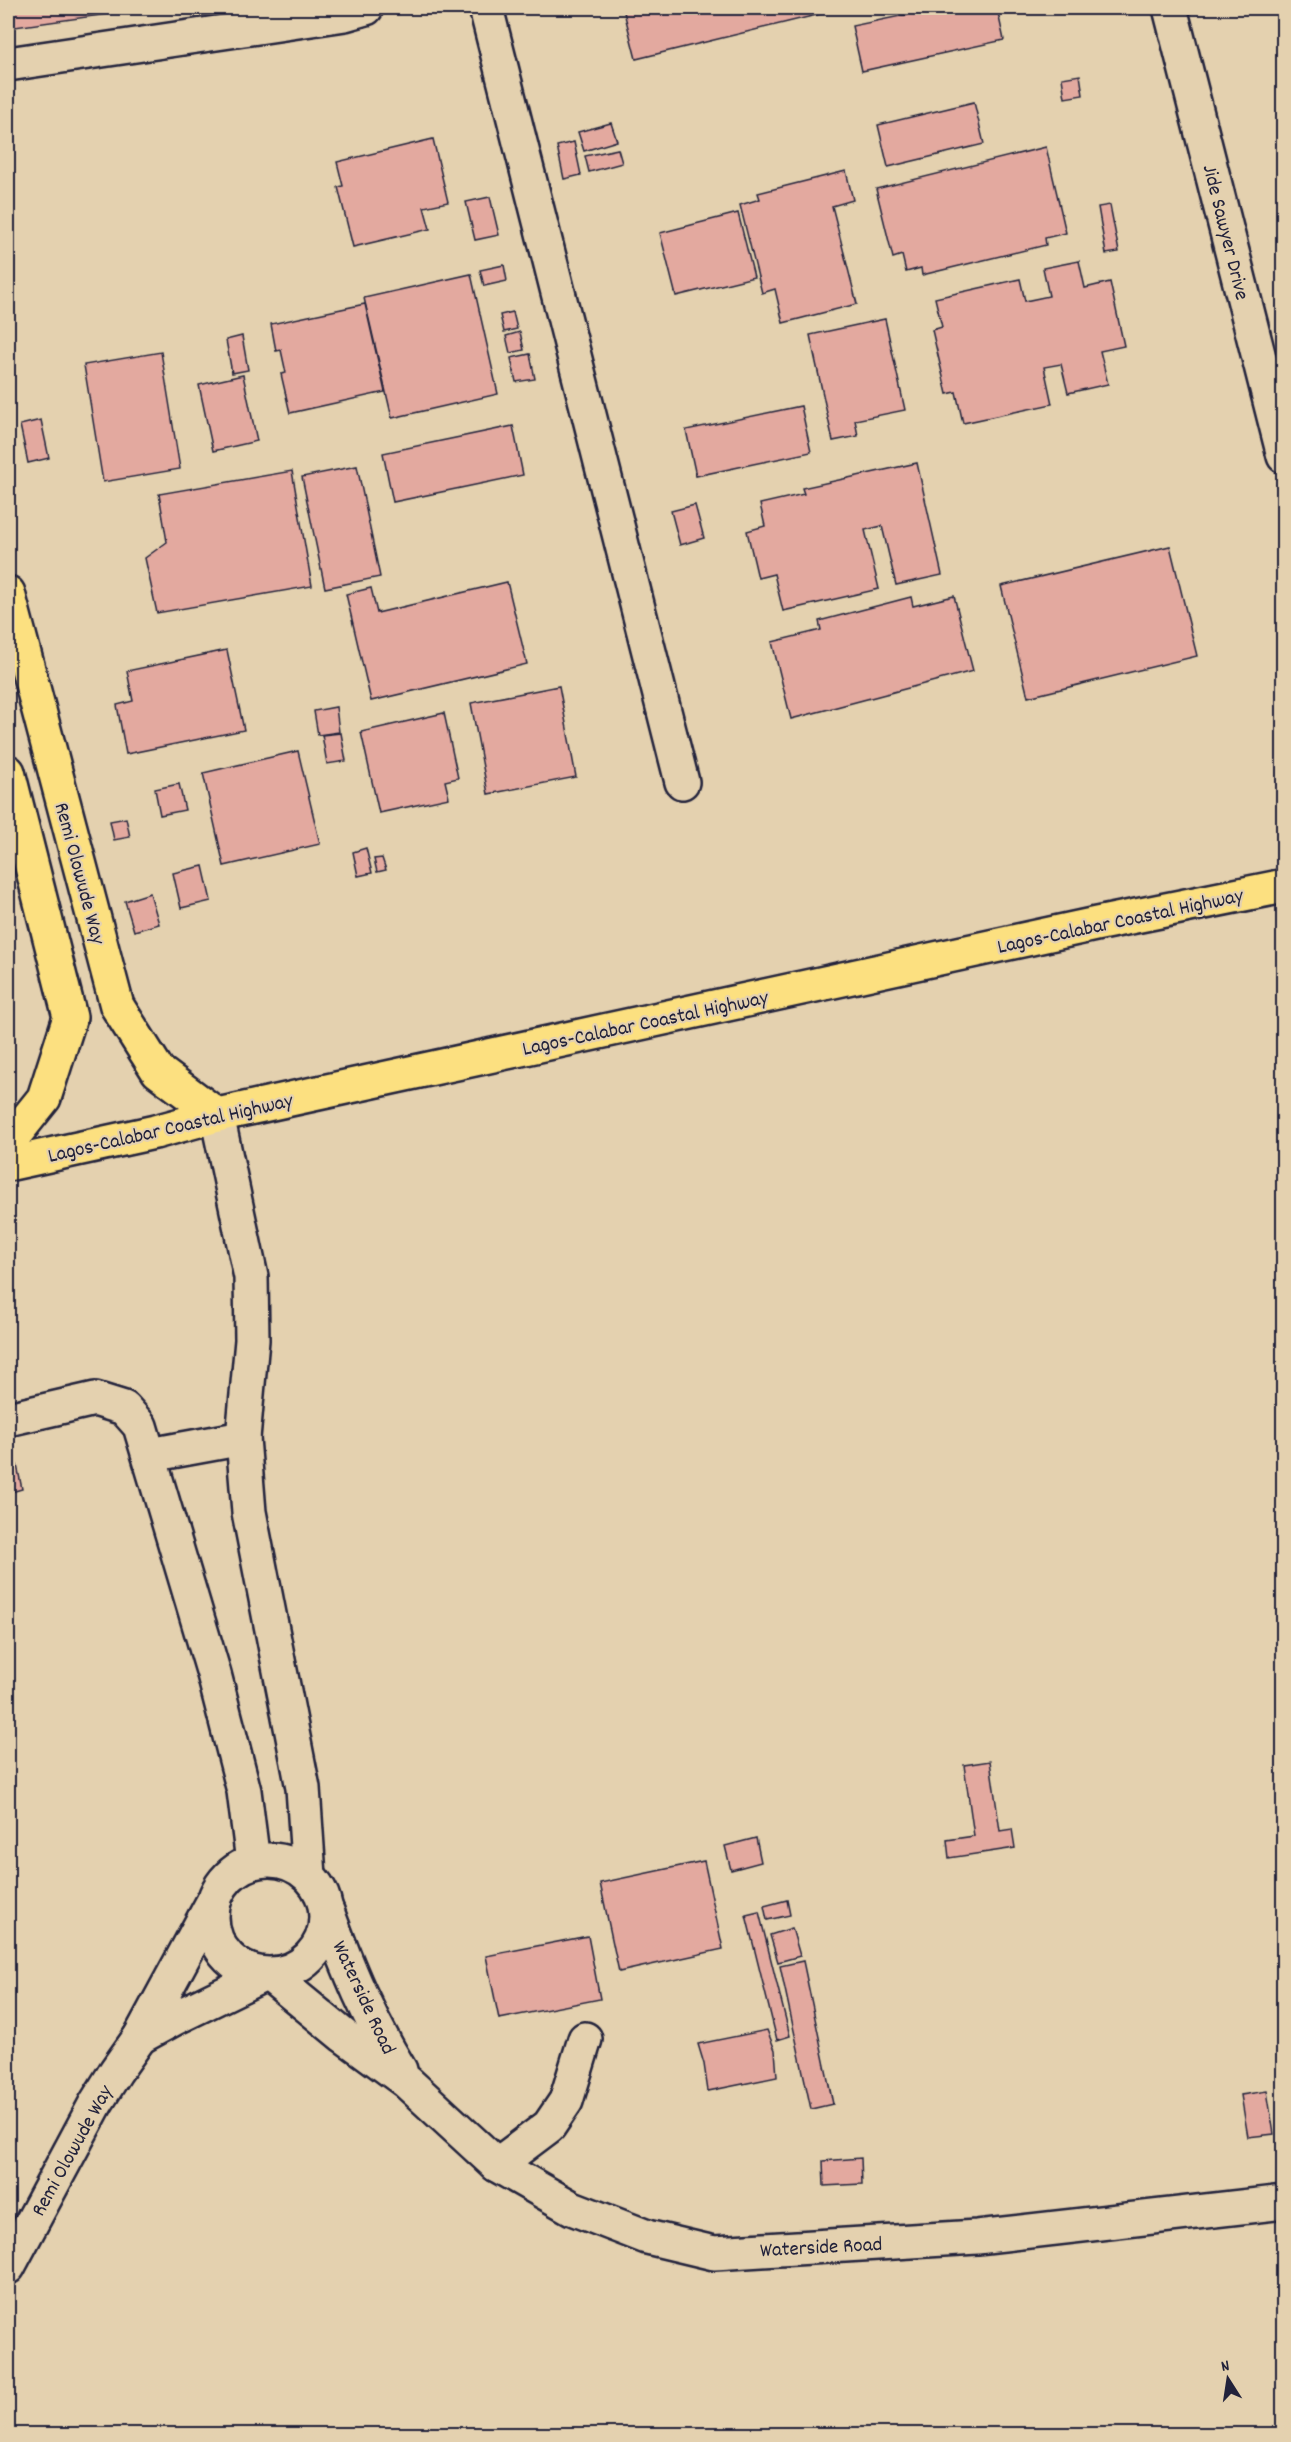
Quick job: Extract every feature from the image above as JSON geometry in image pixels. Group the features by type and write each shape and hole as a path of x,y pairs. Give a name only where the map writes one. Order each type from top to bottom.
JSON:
{"main road":[{"name":"Remi Olowude Way","path":"8,593 16,665 117,1006 158,1071 218,1115"},
{"path":"8,772 70,1017 44,1098 8,1143"},
{"name":"Lagos-Calabar Coastal Highway","path":"8,1164 155,1132 218,1115 1096,924 1284,886"}],"street":[{"path":"8,64 345,14 366,8"},
{"path":"486,8 682,782"},
{"name":"Jide Sawyer Drive","path":"1174,8 1284,456"},
{"path":"218,1115 251,1277 252,1340 243,1438 249,1512 303,1788 309,1876"},
{"path":"8,1419 95,1399 124,1408 140,1426 214,1674 244,1791 253,1862"},
{"path":"150,1455 243,1438"},
{"path":"273,1860 292,1864 309,1876 321,1892 326,1910 326,1930 317,1949 304,1963 291,1970 266,1976 233,1963 216,1941 211,1922 213,1902 222,1884 236,1870 253,1862 273,1860"},
{"name":"Remi Olowude Way","path":"8,2267 96,2103 140,2037 213,1902"},
{"name":"Waterside Road","path":"326,1910 350,1977 381,2039 407,2082"},
{"name":"Remi Olowude Way","path":"140,2037 266,1976"},
{"name":"Waterside Road","path":"266,1976 407,2082 497,2165 572,2208 647,2237 714,2253 977,2237 1284,2202"},
{"path":"497,2165 549,2126 566,2101 585,2039"}],"building":[{"path":"8,8 151,8 8,28"},
{"path":"418,8 444,8 420,13"},
{"path":"623,8 845,8 636,59"},
{"path":"939,8 997,8 1004,40 862,71 852,26"},
{"path":"1080,75 1083,95 1065,98 1062,78"},
{"path":"974,102 984,144 888,167 878,125"},
{"path":"611,123 617,141 584,151 578,132"},
{"path":"433,139 448,202 424,207 430,229 353,247 338,187 343,186 337,162"},
{"path":"574,142 581,175 564,179 557,146"},
{"path":"1046,147 1066,233 1045,238 1046,245 922,275 921,268 906,272 902,255 893,258 876,189"},
{"path":"618,149 622,163 589,172 585,156"},
{"path":"846,171 853,200 832,206 857,304 783,323 775,289 762,293 740,205 760,199 758,193"},
{"path":"490,197 499,235 475,240 466,202"},
{"path":"1110,205 1119,252 1106,254 1098,207"},
{"path":"738,213 754,277 676,296 660,233"},
{"path":"1079,261 1085,288 1110,282 1124,346 1100,351 1108,384 1068,393 1061,364 1044,367 1052,404 963,423 956,392 947,394 932,330 942,327 935,298 1020,279 1025,301 1049,296 1043,268"},
{"path":"504,265 507,281 484,286 480,270"},
{"path":"471,274 498,394 392,418 364,298"},
{"path":"365,304 385,392 290,413 281,374 286,373 281,350 276,351 271,324"},
{"path":"513,312 517,329 504,332 500,315"},
{"path":"885,319 905,410 855,420 858,436 833,441 810,335"},
{"path":"520,332 524,350 510,353 506,336"},
{"path":"242,336 248,370 232,373 226,340"},
{"path":"161,352 180,469 103,482 84,365"},
{"path":"530,354 535,379 516,382 511,358"},
{"path":"243,375 257,441 213,451 199,385"},
{"path":"801,406 811,452 696,476 686,430"},
{"path":"41,420 49,458 28,463 20,425"},
{"path":"513,426 523,475 393,502 383,453"},
{"path":"917,463 942,575 896,585 882,526 865,530 879,589 783,611 774,574 758,578 747,531 765,526 760,504 804,494 802,488"},
{"path":"357,466 380,577 325,588 302,477"},
{"path":"292,471 312,586 157,613 145,558 167,542 159,494"},
{"path":"695,505 704,538 680,545 671,511"},
{"path":"1170,546 1197,656 1028,697 1001,586"},
{"path":"507,582 527,664 371,701 346,594 371,588 377,613"},
{"path":"954,596 973,671 791,719 772,642 821,630 819,621 911,597 913,606"},
{"path":"227,650 244,730 126,754 117,705 133,701 127,671"},
{"path":"559,686 576,777 488,794 471,703"},
{"path":"336,707 339,732 318,735 314,711"},
{"path":"444,713 458,778 445,781 449,798 379,813 361,732"},
{"path":"341,733 346,761 327,764 322,735"},
{"path":"298,751 320,844 224,866 203,773"},
{"path":"179,784 185,810 160,815 155,789"},
{"path":"126,818 130,837 114,840 110,821"},
{"path":"366,848 372,873 358,876 353,852"},
{"path":"382,858 386,870 377,872 374,859"},
{"path":"203,866 211,901 181,908 173,873"},
{"path":"150,893 159,924 134,931 125,901"},
{"path":"11,1451 15,1465 17,1465 22,1489 8,1493 8,1452"},
{"path":"990,1761 1000,1831 1012,1829 1015,1848 949,1858 947,1840 974,1836 964,1765"},
{"path":"756,1838 761,1862 731,1870 725,1846"},
{"path":"704,1861 723,1949 619,1972 600,1883"},
{"path":"787,1900 790,1915 767,1920 764,1906"},
{"path":"759,1912 790,2036 777,2040 746,1915"},
{"path":"792,1928 800,1956 778,1962 770,1935"},
{"path":"588,1936 600,1999 499,2019 486,1956"},
{"path":"803,1961 833,2104 811,2109 780,1966"},
{"path":"767,2030 775,2050 777,2077 708,2091 698,2044"},
{"path":"1267,2091 1274,2134 1248,2137 1241,2095"},
{"path":"861,2158 862,2184 824,2186 823,2161"}]}
